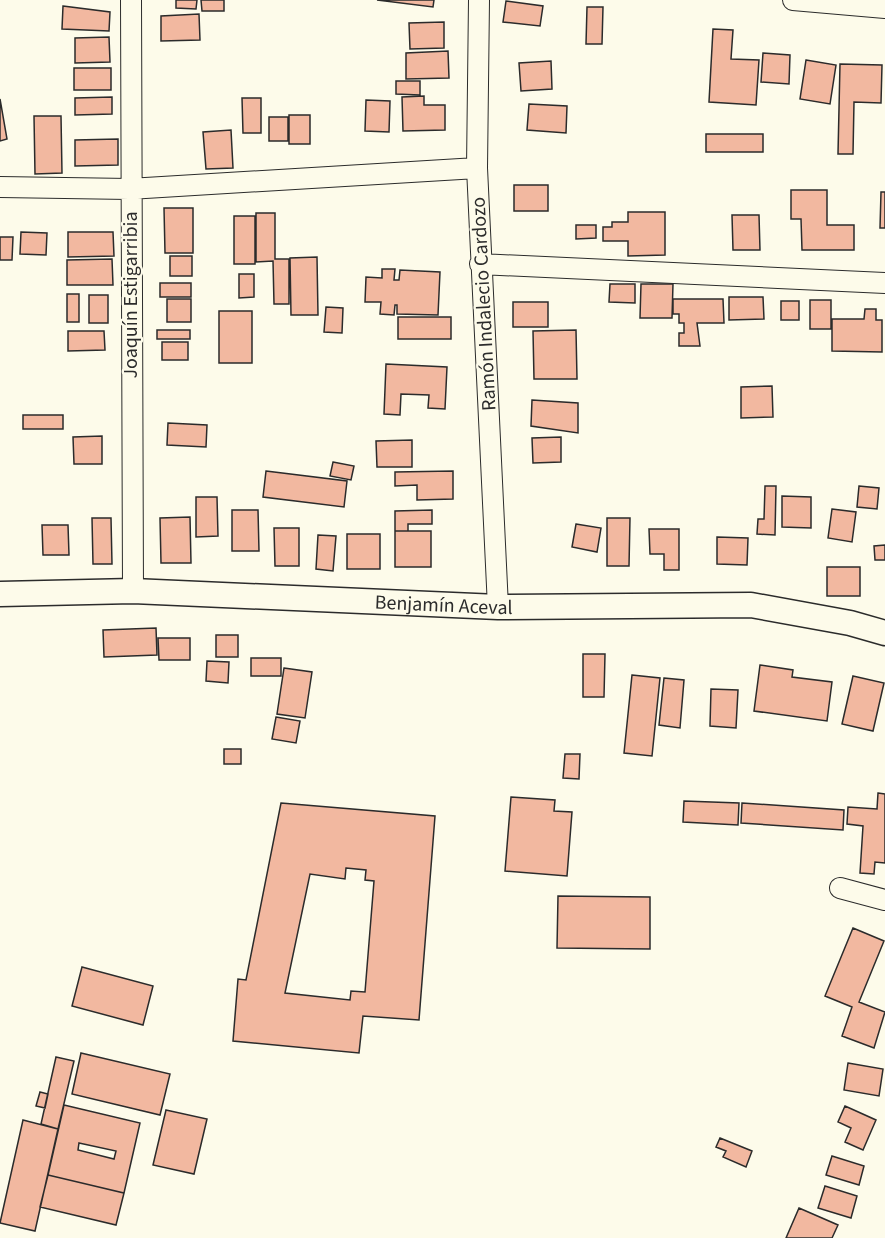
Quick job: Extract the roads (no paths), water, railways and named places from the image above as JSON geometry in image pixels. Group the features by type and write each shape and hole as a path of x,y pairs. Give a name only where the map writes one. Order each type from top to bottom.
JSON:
{"street":[{"name":"Joaquín Estigarribia","path":"131,0 129,189 133,591"},
{"name":"Ramón Indalecio Cardozo","path":"479,0 477,168 480,264 498,607"},
{"path":"793,0 885,8"},
{"path":"0,187 129,189 477,168"},
{"path":"480,264 885,283"},
{"name":"Benjamín Aceval","path":"0,594 133,591 498,607 751,605 850,623 885,633"},
{"path":"840,888 885,900"}]}
